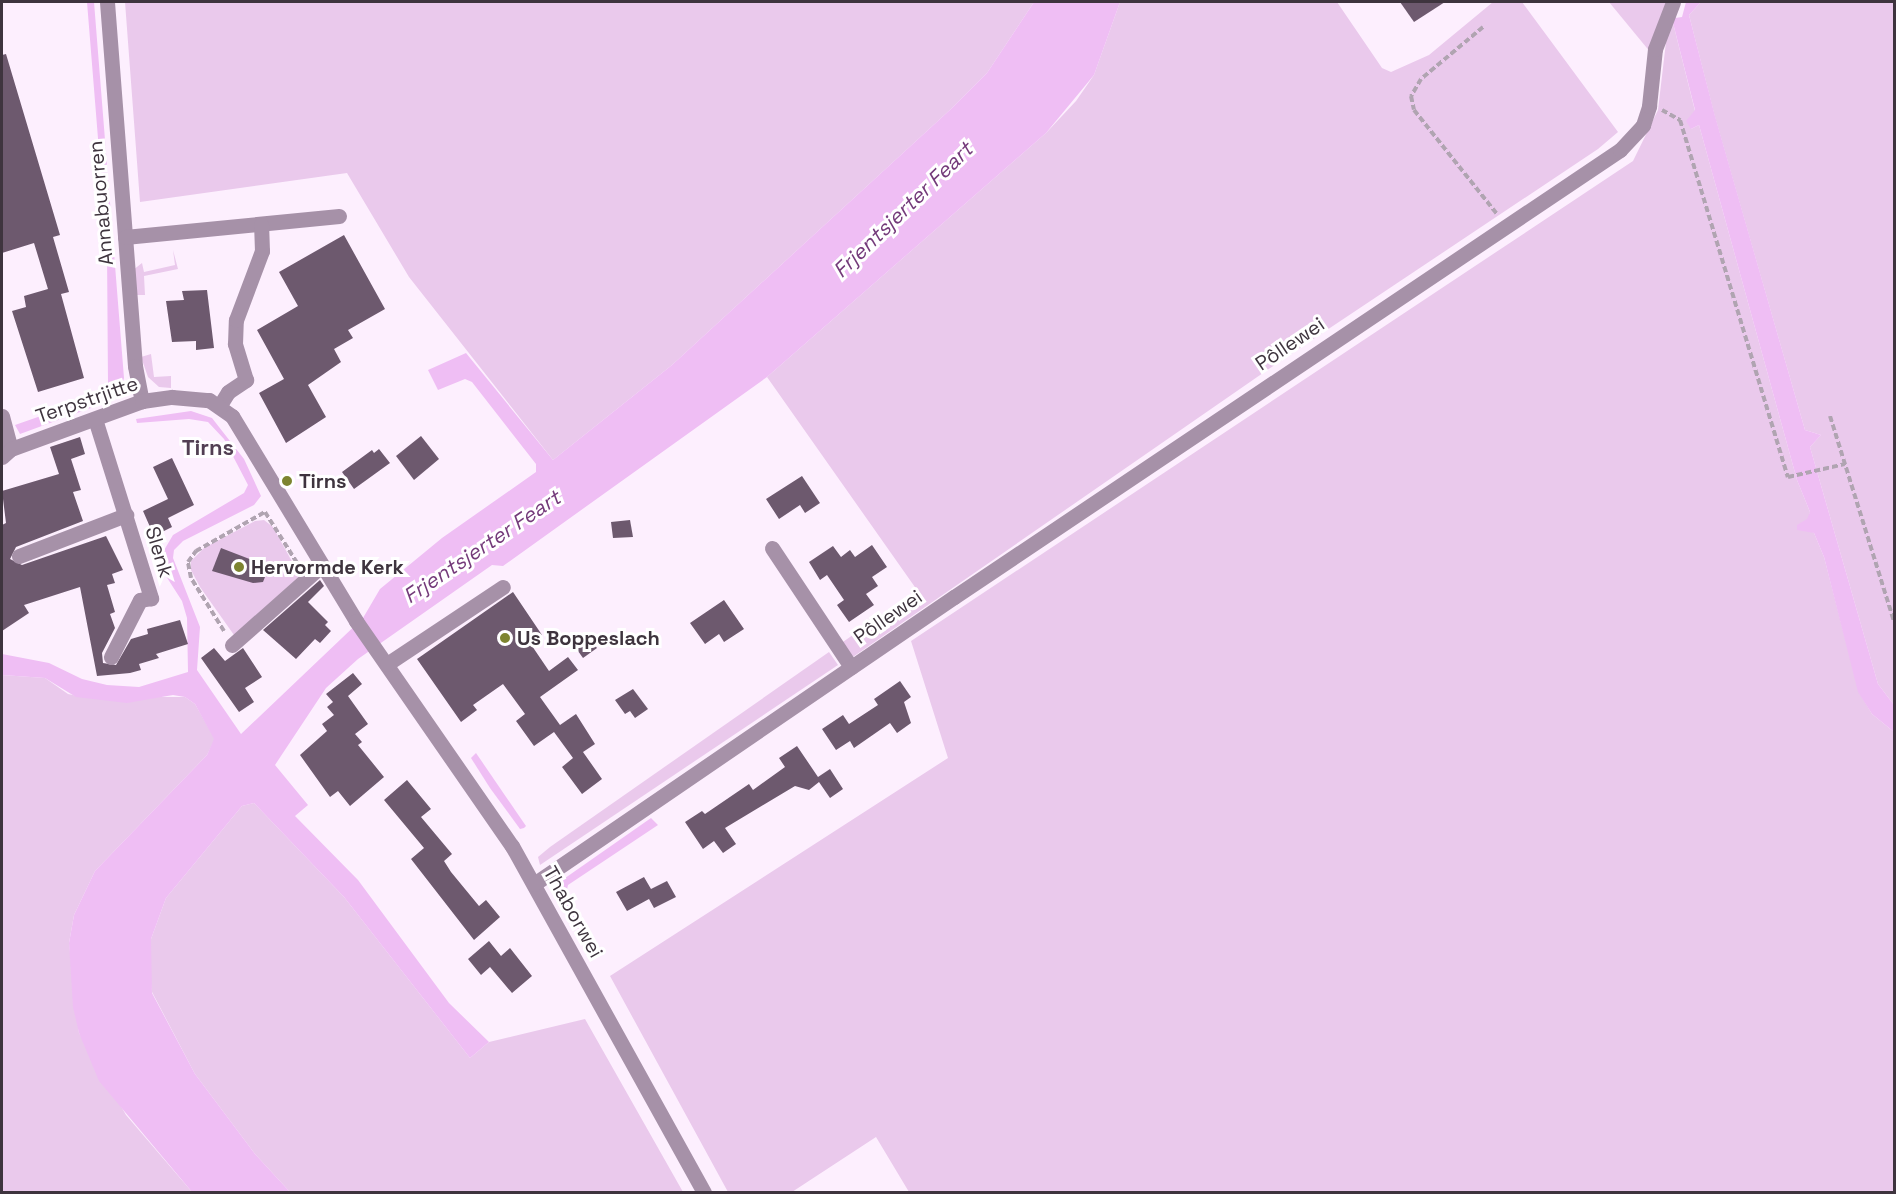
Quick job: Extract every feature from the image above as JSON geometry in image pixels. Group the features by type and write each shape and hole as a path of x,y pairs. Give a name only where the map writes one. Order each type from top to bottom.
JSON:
{"street":[{"name":"Annabuorren","path":"106,2 135,366 142,401"},
{"name":"Pôllewei","path":"534,884 1636,137 1649,106 1655,49 1673,2"},
{"path":"125,237 339,216"},
{"path":"234,643 306,576 322,565 245,432 220,405 228,392 246,380 235,344 236,320 262,251 261,225"},
{"name":"Terpstrjitte","path":"6,453 142,401 172,397 209,400 220,405"},
{"path":"2,416 6,453"},
{"name":"Slenk","path":"95,419 151,598 140,600 111,657"},
{"name":"Slenk","path":"19,556 126,515"},
{"name":"Pôllewei","path":"772,549 851,667"},
{"name":"Thaborwei","path":"322,565 356,621 480,798 534,884 704,1192"},
{"path":"387,664 503,587"}],"path":[{"path":"1483,27 1421,79 1411,96 1414,110 1505,224"},
{"path":"1649,106 1680,120 1788,477 1845,464"},
{"path":"1830,416 1894,621"},
{"path":"234,643 223,630 191,578 188,562 196,551 265,512 306,576"}],"shaded area":[{"path":"125,2 1034,2 987,73 952,108 672,365 553,460 409,277 347,173 140,202"},
{"path":"1120,2 1337,2 1382,68 1391,72 1429,55 1493,2 1522,2 1618,132 1598,149 1276,364 850,659 840,644 917,590 767,377 1046,133 1076,101 1094,75"},
{"path":"1609,2 1667,2 1651,53"},
{"path":"1701,2 1894,2 1894,705 1878,684 1810,447 1821,435 1805,430 1715,117 1689,15"},
{"path":"1673,23 1695,111 1691,129 1699,125 1797,480 1810,512 1807,529 1814,533 1824,557 1859,692 1872,714 1894,732 1894,1192 909,1192 876,1137 792,1192 728,1192 610,976 948,758 911,641 1633,161 1658,110 1668,25"},
{"path":"173,250 178,269 144,276 145,295 137,295 133,270 142,263 144,272 175,265"},
{"path":"151,354 154,377 171,376 171,388 159,387 148,377 141,357"},
{"path":"264,520 273,527 300,576 234,635 200,587 191,570 191,561 204,548 255,521"},
{"path":"829,652 838,665 540,865 538,857 550,847"},
{"path":"2,675 45,678 68,694 82,697 185,697 195,704 215,739 207,755 95,871 74,915 69,943 79,1033 126,1115 192,1192 2,1192"},
{"path":"254,803 344,897 470,1058 489,1042 585,1019 683,1192 290,1192 255,1154 195,1074 152,992 149,966 151,939 166,898 242,806"}],"water":[{"path":"87,2 94,2 124,378 120,392 110,401 20,434 15,425 98,396 108,385 107,250"},
{"name":"Frjentsjerter Feart","path":"1034,2 1120,2 1094,75 1046,133 767,377 503,566 492,565 358,659 326,688 275,765 308,805 295,816 358,880 449,1003 489,1042 470,1058 344,897 254,803 242,806 166,898 151,939 152,993 195,1074 255,1154 290,1192 192,1192 99,1081 79,1033 73,1007 69,943 74,915 95,871 207,755 214,739 195,704 185,697 173,695 127,703 76,697 45,678 2,675 2,654 49,663 82,679 107,685 139,687 188,672 187,618 182,601 164,573 163,552 173,535 244,493 248,485 224,439 208,422 189,419 137,423 136,419 191,411 212,418 244,459 261,496 254,505 183,541 174,550 173,558 200,627 197,670 241,734 363,618 380,589 442,538 536,472 536,464 472,382 465,379 438,390 428,370 466,353 553,460 672,365 952,108 987,73"},
{"path":"1686,2 1701,2 1689,15 1715,116 1805,430 1821,435 1810,447 1878,684 1894,705 1894,732 1872,714 1858,692 1824,557 1814,533 1797,530 1797,525 1807,519 1810,512 1797,480 1699,125 1691,129 1686,121 1695,110 1673,23 1675,18 1682,17"},
{"path":"476,753 526,826 524,828 520,829 490,788 471,758"},
{"path":"651,818 658,825 568,885 566,894 589,935 583,938 557,893 558,883"}],"building":[{"path":"1400,2 1445,2 1414,22"},
{"path":"6,54 60,235 53,237 69,292 61,294 84,378 38,392 12,311 26,307 24,296 48,289 34,243 2,253 2,55"},
{"path":"344,235 385,309 348,330 353,338 334,349 341,362 308,385 326,417 286,443 259,393 284,379 257,330 298,306 279,272"},
{"path":"207,290 214,348 196,350 196,341 172,342 166,301 184,300 182,291"},
{"path":"421,436 439,459 414,480 396,456"},
{"path":"80,437 85,454 71,459 81,490 73,492 83,521 16,547 10,559 22,565 106,536 123,570 112,574 115,583 107,585 115,612 110,614 115,628 102,653 103,663 116,665 131,639 148,634 147,629 180,620 188,644 156,654 159,658 139,664 141,670 130,673 97,676 80,587 24,605 29,613 2,631 2,525 6,523 2,491 59,474 50,447"},
{"path":"379,449 390,463 354,489 342,472 372,450 374,453"},
{"path":"172,458 194,505 168,518 172,527 154,536 143,511 168,499 153,467"},
{"path":"802,476 820,503 805,513 800,505 779,519 766,499"},
{"path":"630,520 633,537 613,538 611,522"},
{"path":"872,545 887,567 872,577 878,586 866,594 874,605 849,622 837,605 844,600 827,575 820,580 809,562 833,546 841,557 850,550 855,557"},
{"name":"Hervormde Kerk","path":"221,548 260,563 267,572 263,582 253,583 212,571"},
{"path":"320,580 324,586 308,602 328,622 325,625 331,631 320,643 315,639 296,659 263,630"},
{"path":"513,592 542,635 530,643 549,671 568,657 578,670 540,697 560,725 576,714 595,744 583,752 602,779 582,794 562,767 573,758 554,732 534,746 516,721 525,714 503,684 473,705 477,710 461,722 417,659"},
{"path":"724,600 744,629 724,642 719,634 705,644 690,623"},
{"path":"586,634 597,648 583,658 573,644"},
{"path":"214,648 225,661 243,648 262,677 245,688 254,702 239,712 201,658"},
{"path":"353,673 362,684 348,696 368,724 355,734 362,742 358,745 384,777 350,806 338,791 330,797 300,755 327,731 322,724 334,715 327,707 333,702 326,694"},
{"path":"900,681 911,697 904,702 911,723 897,733 890,723 854,748 850,741 836,750 822,729 843,715 849,724 878,705 874,699"},
{"path":"633,689 648,709 635,718 630,711 625,714 615,700"},
{"path":"797,746 818,777 830,769 843,789 830,798 819,782 809,790 795,786 725,828 736,844 723,853 714,841 703,849 685,822 702,811 705,814 749,784 753,790 785,767 779,758"},
{"path":"407,780 431,809 421,817 452,854 444,861 451,872 479,906 486,900 500,917 474,940 411,859 424,848 384,800"},
{"path":"644,877 651,889 667,881 676,897 654,908 649,899 627,911 616,892"},
{"path":"489,941 501,956 510,948 532,976 512,993 490,967 481,975 468,959"}],"place":[{"name":"Tirns","path":"287,481"},
{"name":"Hervormde Kerk","path":"239,567"},
{"name":"Us Boppeslach","path":"505,638"}],"district":[{"name":"Tirns","path":"208,448"}]}
